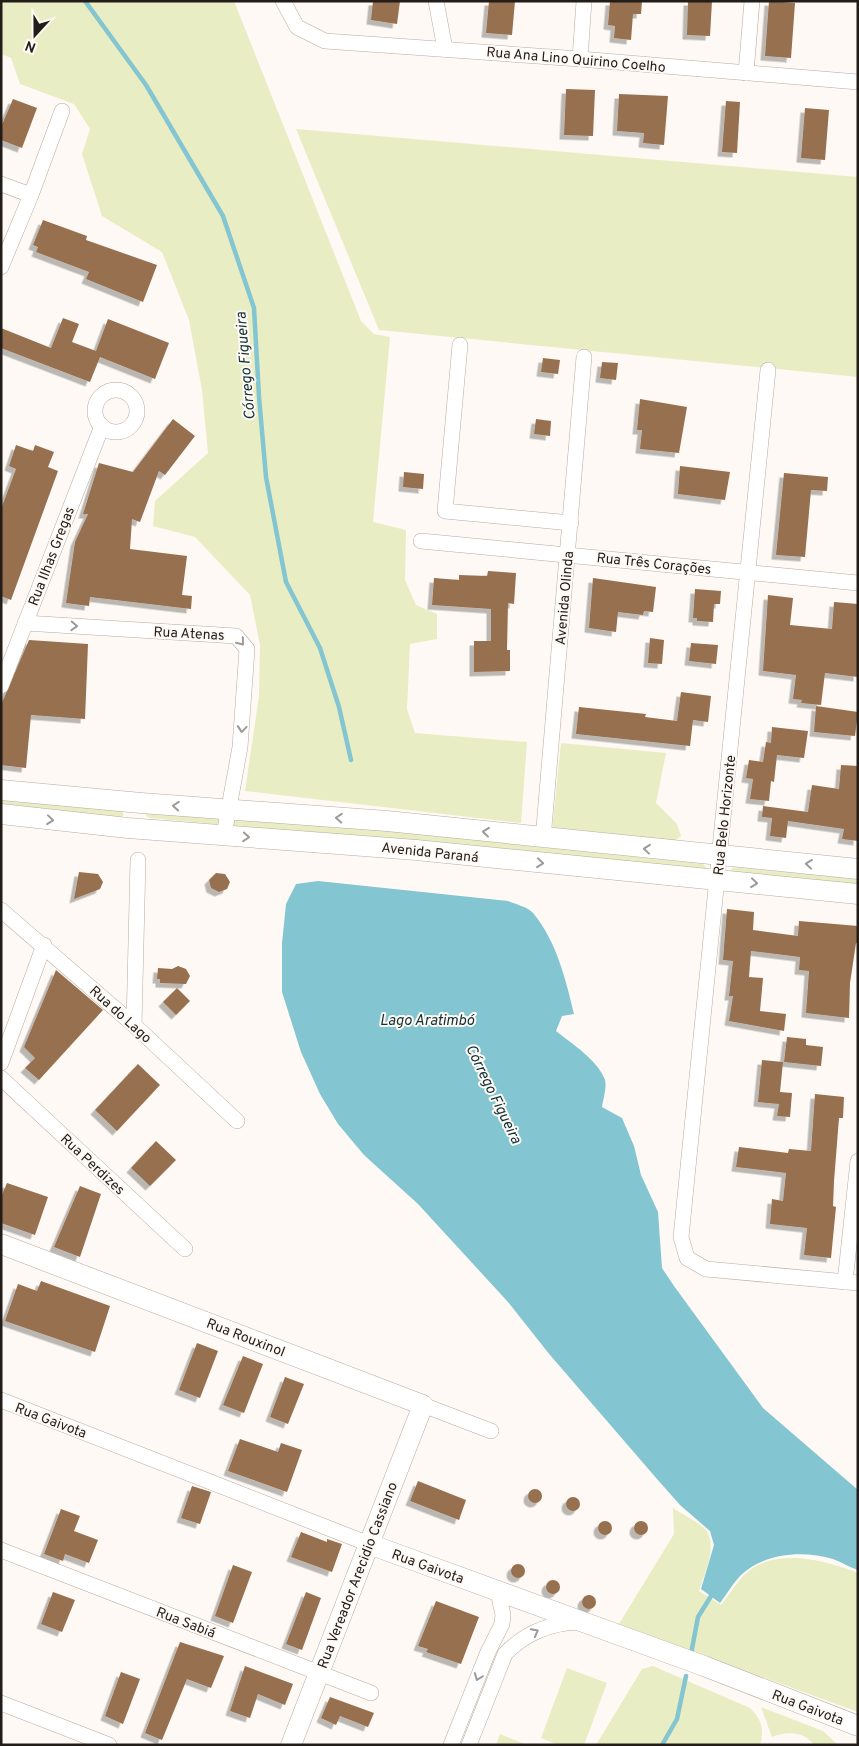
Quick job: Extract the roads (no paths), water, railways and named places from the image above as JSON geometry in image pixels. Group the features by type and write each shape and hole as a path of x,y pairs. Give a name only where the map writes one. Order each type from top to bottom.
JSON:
{"main road":[{"name":"Avenida Paraná","path":"1,790 228,810 387,821 543,839 858,869"},
{"name":"Avenida Paraná","path":"1,814 128,828 410,850 858,894"},
{"name":"Rua Rouxinol","path":"1,1244 423,1405"},
{"name":"Rua Vereador Arecidio Cassiano","path":"291,1745 423,1405"},
{"name":"Rua Gaivota","path":"369,1544 583,1622 858,1726"}],"street":[{"name":"Rua Ana Lino Quirino Coelho","path":"284,1 297,27 325,41 580,59 858,82"},
{"path":"436,1 445,49"},
{"path":"580,59 584,1"},
{"path":"746,73 752,1"},
{"path":"1,268 31,195 62,111"},
{"path":"1,184 31,195"},
{"path":"460,345 445,511 571,523"},
{"name":"Avenida Olinda","path":"543,839 584,358"},
{"name":"Rua Belo Horizonte","path":"768,370 681,1237 686,1258 706,1268 852,1282"},
{"name":"Rua Ilhas Gregas","path":"1,686 102,426"},
{"name":"Rua Três Corações","path":"421,540 858,583"},
{"name":"Rua Atenas","path":"25,623 236,636 243,641 247,649 241,737 224,835"},
{"path":"134,1025 138,860"},
{"name":"Rua do Lago","path":"1,910 44,944 237,1121"},
{"path":"1,1062 44,944"},
{"name":"Rua Perdizes","path":"1,1078 186,1249"},
{"path":"852,1282 858,1161"},
{"name":"Rua Gaivota","path":"1,1400 369,1544"},
{"name":"Rua Rouxinol","path":"423,1405 491,1431"},
{"name":"Rua Sabiá","path":"1,1550 371,1693"},
{"path":"451,1745 488,1652 498,1633 503,1615 498,1592"},
{"path":"470,1745 500,1664 511,1648 542,1628 564,1622 583,1622"},
{"path":"498,1633 511,1648"},
{"path":"1,1703 109,1745"},
{"path":"467,1705 482,1712"}],"water":[{"name":"Lago Aratimbó","path":"318,881 508,901 525,907 533,913 548,935 554,948 564,974 574,1014 562,1016 556,1031 591,1059 602,1073 605,1080 605,1090 602,1107 622,1118 634,1146 641,1175 658,1212 662,1268 763,1408 858,1490 858,1570 821,1556 784,1555 761,1562 750,1568 738,1578 720,1603 701,1589 714,1545 710,1531 680,1505 550,1355 508,1302 418,1204 364,1155 338,1124 320,1094 301,1052 282,992 282,943 286,904 296,884"}],"waterway":[{"name":"Córrego Figueira","path":"85,1 146,85 223,216 254,308 266,477 286,582 320,648 339,707 351,760"},
{"path":"691,1654 698,1617 713,1593"},
{"path":"662,1745 677,1719 686,1676"}]}
